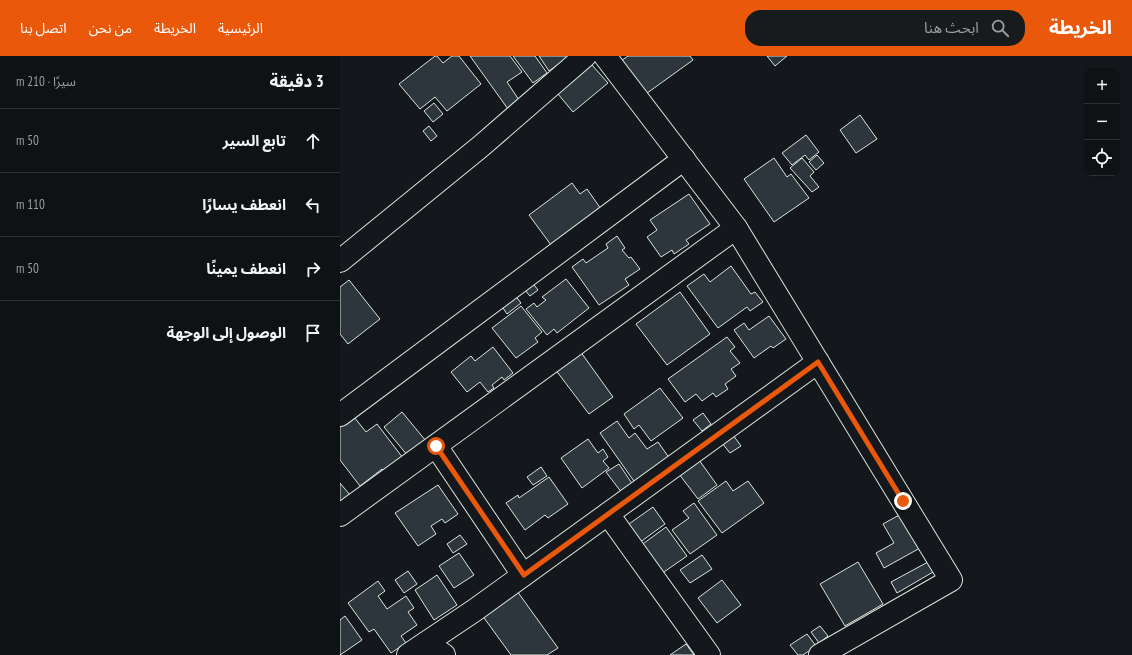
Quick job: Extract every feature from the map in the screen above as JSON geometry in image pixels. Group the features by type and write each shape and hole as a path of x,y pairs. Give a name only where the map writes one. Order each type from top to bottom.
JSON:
{"street":[{"path":"340,261 480,146 584,56"},
{"path":"605,56 736,228 950,580 820,655"},
{"path":"340,415 684,159"},
{"path":"340,515 736,228"},
{"path":"408,655 524,575 818,362"},
{"path":"436,446 524,575"},
{"path":"608,514 709,655"},
{"path":"426,643 444,655"}],"building":[{"path":"437,56 443,63 452,56 459,56 481,84 447,111 435,97 420,109 399,84"},
{"path":"470,56 510,56 522,72 507,82 519,100 508,109"},
{"path":"513,56 535,56 547,73 533,83"},
{"path":"539,56 570,56 549,71"},
{"path":"628,56 690,56 693,60 643,96 618,63"},
{"path":"767,56 787,56 775,66"},
{"path":"592,65 608,83 573,112 558,94"},
{"path":"434,103 443,114 433,122 424,111"},
{"path":"860,115 877,139 856,153 840,130"},
{"path":"429,126 437,136 431,141 423,131"},
{"path":"806,135 819,152 809,160 805,155 792,165 782,153"},
{"path":"817,155 824,163 816,170 809,162"},
{"path":"774,158 787,177 791,174 809,198 774,222 744,179"},
{"path":"802,158 814,172 810,176 819,187 812,192 790,168"},
{"path":"572,183 580,194 587,189 601,209 551,245 529,215"},
{"path":"689,194 710,224 686,240 689,244 674,254 672,250 661,257 647,237 657,230 650,220"},
{"path":"617,236 625,248 622,250 629,258 631,257 640,269 625,279 629,285 599,305 572,267 583,259 586,263 608,248 606,244"},
{"path":"731,266 751,294 755,292 763,302 750,311 747,307 718,328 687,286 704,274 710,282"},
{"path":"566,279 589,308 557,333 554,329 547,335 526,309 534,303 537,307 546,300 542,297"},
{"path":"349,280 380,319 348,344 340,334 340,287"},
{"path":"531,281 538,290 530,296 523,288"},
{"path":"680,292 710,334 667,365 636,324"},
{"path":"514,294 521,303 507,314 501,305"},
{"path":"521,306 542,332 535,338 538,342 516,358 492,328"},
{"path":"769,316 786,339 773,348 771,346 754,358 734,330 744,323 749,330"},
{"path":"727,337 735,347 730,351 740,363 731,369 736,376 725,384 728,389 716,397 713,393 702,401 696,394 685,402 668,379"},
{"path":"493,347 513,373 504,380 502,377 492,385 494,388 488,392 480,382 467,392 451,372 471,356 475,361"},
{"path":"580,351 613,397 589,414 555,369"},
{"path":"660,388 683,418 651,441 639,425 634,429 624,414"},
{"path":"402,412 426,441 408,456 384,427"},
{"path":"703,413 711,424 702,431 693,420"},
{"path":"354,417 366,432 377,424 403,458 384,473 382,469 360,486 340,460 340,427"},
{"path":"617,421 629,438 635,433 647,449 658,442 670,459 636,484 600,433"},
{"path":"733,435 741,446 730,453 722,443"},
{"path":"588,439 598,453 603,449 608,457 603,461 609,468 582,488 561,458"},
{"path":"699,460 717,485 698,499 679,474"},
{"path":"619,464 633,485 622,493 606,472"},
{"path":"541,467 547,476 533,485 527,477"},
{"path":"549,477 568,504 548,518 545,515 525,530 506,503 518,495 519,498"},
{"path":"726,481 733,491 748,481 764,503 722,533 698,501"},
{"path":"340,483 350,495 340,503"},
{"path":"438,485 458,514 445,523 442,519 431,526 436,534 418,546 395,513"},
{"path":"694,503 717,535 690,554 672,530 689,518 683,511"},
{"path":"653,507 665,524 639,543 626,526"},
{"path":"901,514 920,548 884,568 876,553 894,543 883,524"},
{"path":"666,527 687,556 661,574 640,546"},
{"path":"460,535 467,544 453,553 447,544"},
{"path":"459,553 474,575 454,588 439,566"},
{"path":"702,555 712,569 690,583 680,570"},
{"path":"858,562 883,604 845,626 820,584"},
{"path":"928,562 933,572 897,593 891,582"},
{"path":"408,571 417,584 404,593 395,580"},
{"path":"437,575 457,605 434,620 415,590"},
{"path":"722,580 741,605 717,623 698,598"},
{"path":"378,581 385,591 378,596 387,609 406,596 414,608 408,612 417,625 401,636 406,643 391,653 374,629 369,632 348,603"},
{"path":"517,591 558,648 547,655 511,655 482,615"},
{"path":"345,616 362,640 340,655 340,620"},
{"path":"820,626 828,636 819,643 811,632"},
{"path":"807,634 816,646 803,655 798,655 790,645"},
{"path":"686,644 694,655 670,655"}],"route":[{"path":"436,446 524,575 818,362 903,501"}]}
